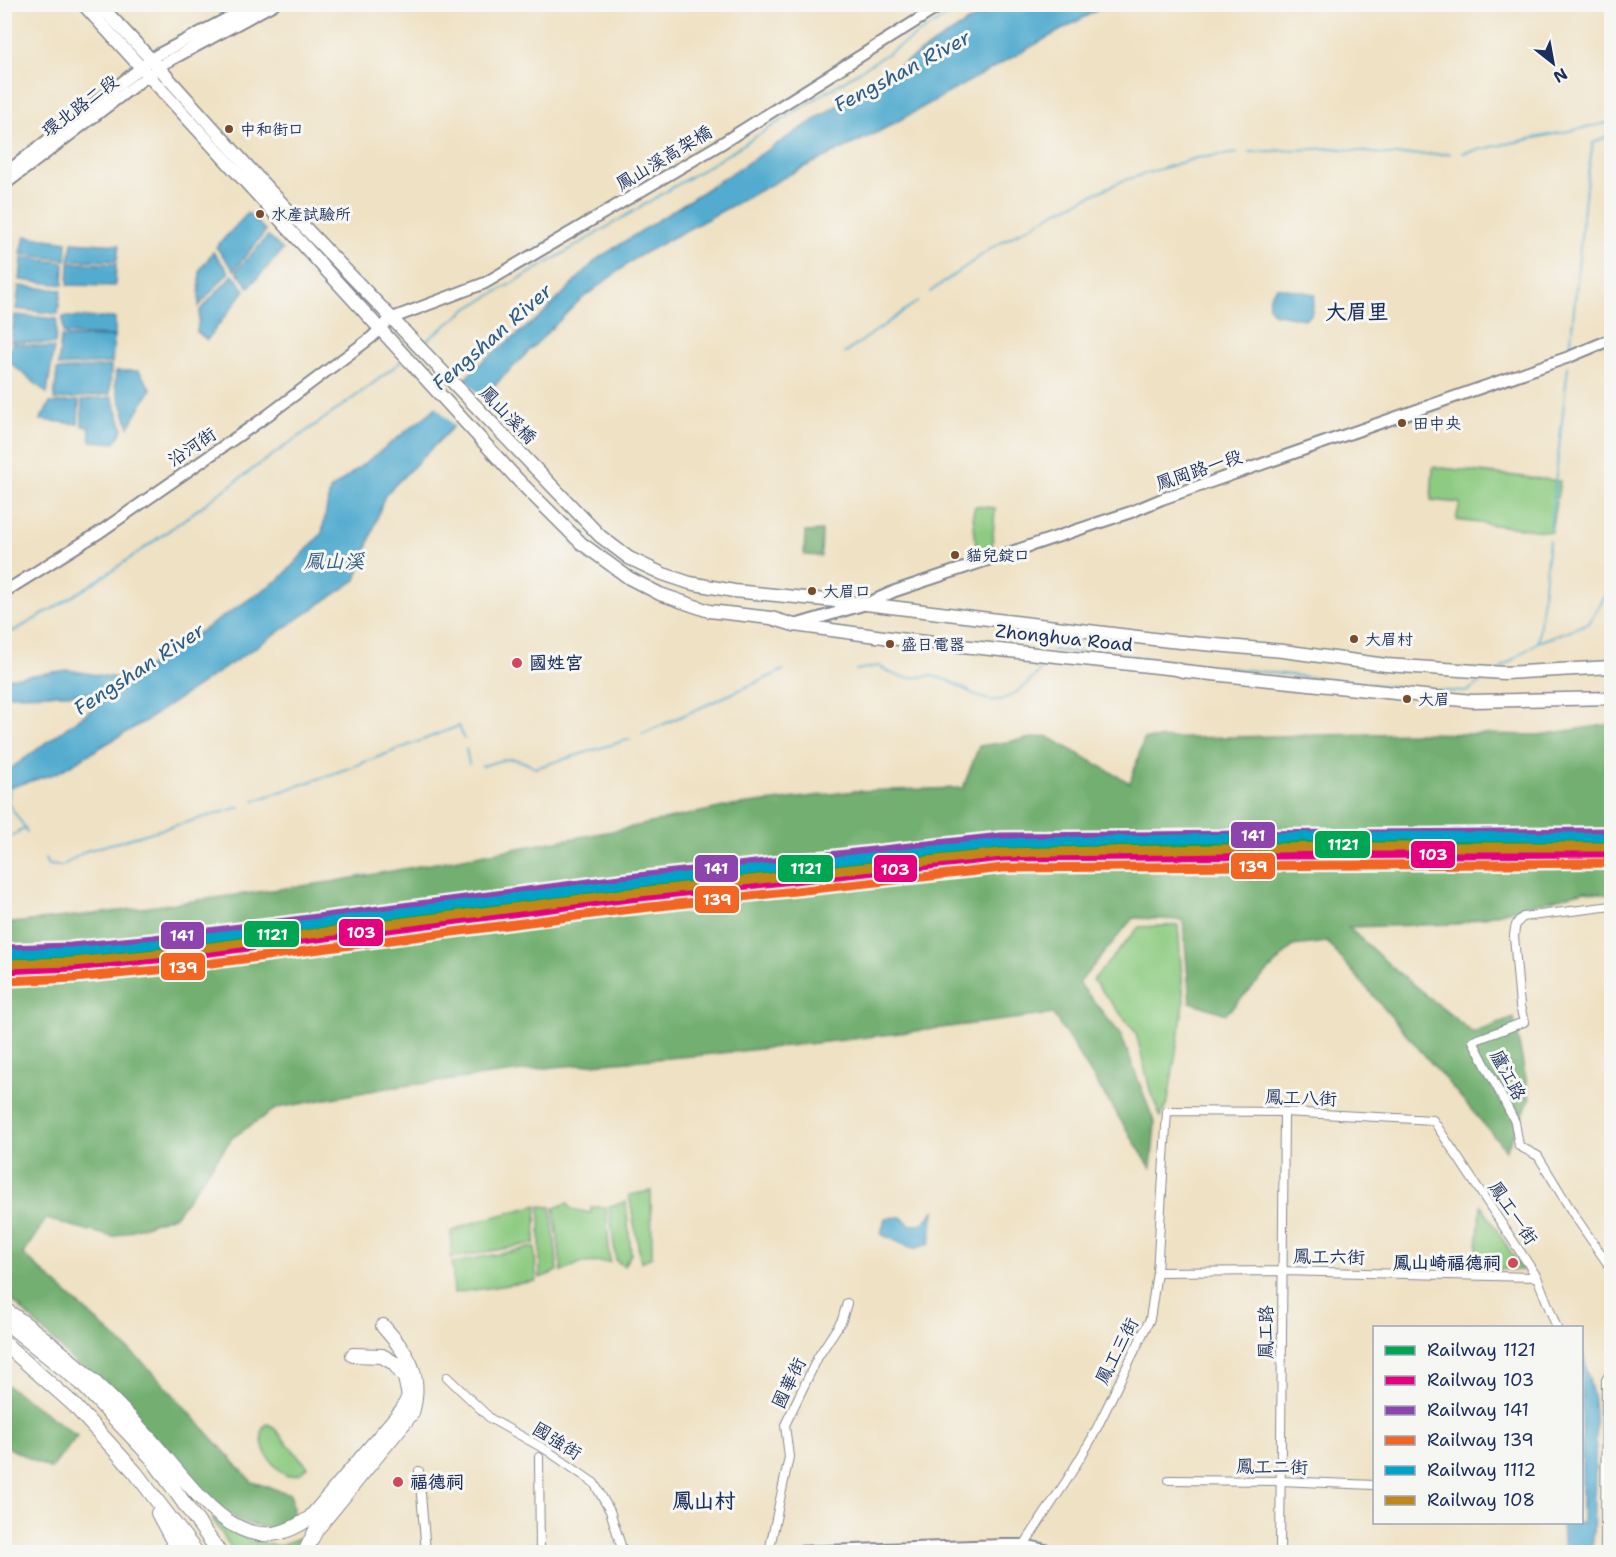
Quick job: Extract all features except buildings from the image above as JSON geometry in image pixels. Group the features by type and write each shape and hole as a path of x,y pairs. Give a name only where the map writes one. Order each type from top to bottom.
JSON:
{"highway":[{"path":"4,1309 28,1325 101,1390 147,1436 211,1508 232,1525 248,1532 268,1535 292,1530 310,1518 403,1409 409,1396 405,1378 394,1363 382,1356 353,1355"},
{"path":"4,1321 80,1382 151,1457 219,1552"},
{"path":"305,1552 316,1530 412,1413 417,1395 415,1373 405,1352 383,1326"},
{"path":"4,1343 73,1404 135,1472 196,1552"},
{"path":"135,1472 179,1552"}],"main road":[{"path":"83,4 379,330"},
{"path":"99,4 268,190 390,319"},
{"name":"鳳山溪橋","path":"390,319 600,536"},
{"name":"鳳山溪橋","path":"379,330 519,481 581,543"},
{"name":"Zhonghua Road","path":"600,536 629,558 663,574 690,583 734,591 866,604 1170,641 1283,651 1386,665 1504,673 1611,667"},
{"name":"Zhonghua Road","path":"581,543 629,578 660,594 709,611 771,618 794,625 906,640 1183,671 1381,690 1454,700 1611,698"}],"street":[{"path":"228,4 234,16"},
{"path":"155,64 157,55 255,4"},
{"path":"144,72 155,64 274,4"},
{"name":"鳳山溪高架橋","path":"390,319 485,283 719,145 943,4"},
{"name":"環北路二段","path":"4,174 144,72"},
{"name":"環北路二段","path":"4,185 144,72"},
{"name":"沿河街","path":"4,592 100,532 264,418 372,337 390,319"},
{"name":"鳳岡路一段","path":"794,625 866,604 895,591 1131,512 1162,499 1569,357 1611,339"},
{"name":"廬江路","path":"1611,906 1522,917 1515,926 1514,936 1520,1006 1524,1022 1473,1041 1515,1122 1519,1146 1538,1156 1611,1270"},
{"name":"鳳工八街","path":"1167,1111 1284,1112 1433,1120"},
{"name":"鳳工三街","path":"1024,1545 1068,1480 1092,1438 1150,1319 1157,1272 1167,1111"},
{"name":"鳳工路","path":"1280,1552 1284,1112"},
{"name":"鳳工一街","path":"1433,1120 1537,1277 1556,1326"},
{"name":"鳳工六街","path":"1157,1272 1281,1271 1537,1277"},
{"name":"國華街","path":"768,1552 789,1457 785,1425 818,1358 842,1320 847,1303"},
{"path":"1605,1552 1606,1380 1611,1370"},
{"name":"國強街","path":"447,1377 491,1419 548,1451 594,1483 610,1511 623,1552"},
{"path":"539,1457 540,1552"},
{"path":"419,1471 426,1552"},
{"name":"鳳工二街","path":"1169,1480 1373,1485"},
{"path":"794,1552 1024,1545 1054,1552"}],"green space":[{"path":"1433,467 1560,481 1551,532 1456,520 1460,503 1431,500"},
{"path":"975,506 995,508 992,551 977,556 973,514"},
{"path":"822,531 821,556 804,555 805,532"},
{"path":"1611,724 1611,895 1585,891 1458,924 1348,927 1394,969 1473,1033 1514,1018 1530,1099 1506,1150 1327,942 1293,946 1226,1014 1190,1002 1183,920 1133,918 1079,983 1121,1035 1155,1124 1151,1168 1053,1014 844,1040 693,1056 554,1067 387,1088 277,1108 232,1138 176,1215 113,1237 46,1219 23,1254 152,1371 252,1482 291,1494 294,1519 270,1529 241,1522 223,1510 5,1293 4,924 331,882 618,830 724,807 855,791 963,788 979,746 1047,736 1130,783 1144,739 1416,733 1539,735"},
{"path":"1178,925 1184,1003 1168,1101 1161,1117 1151,1094 1136,1033 1093,980 1139,927"},
{"path":"651,1191 652,1257 641,1262 629,1195"},
{"path":"626,1202 631,1254 624,1266 616,1261 609,1206"},
{"path":"568,1203 571,1209 591,1213 591,1207 606,1207 610,1262 580,1263 562,1272 554,1208"},
{"path":"537,1205 535,1243 451,1258 451,1232 472,1223"},
{"path":"1481,1205 1522,1270 1475,1268"},
{"path":"540,1206 551,1207 558,1271 540,1278"},
{"path":"535,1247 536,1281 454,1293 452,1263"},
{"path":"4,1383 77,1436 51,1469 5,1446"},
{"path":"267,1424 272,1426 308,1467 299,1474 287,1476 275,1466 262,1443 263,1428"},
{"path":"212,1518 250,1541 279,1546 309,1534 299,1552 234,1552"}],"water":[{"name":"鳳山溪","path":"1004,5 1131,5 1099,9 880,131 794,172 637,257 579,301 385,495 356,580 147,720 57,773 5,789 5,773 114,693 5,695 4,679 68,670 128,680 281,578 322,533 330,490 431,412 484,360 541,316 597,259 971,20"},
{"path":"248,213 266,231 234,270 216,247"},
{"path":"25,236 67,242 66,260 21,254"},
{"path":"268,236 283,250 249,287 236,271"},
{"path":"72,242 119,245 117,261 69,260"},
{"path":"213,252 229,272 199,306 200,270"},
{"path":"22,257 64,263 63,285 20,280"},
{"path":"69,263 116,264 115,286 68,285"},
{"path":"233,275 245,290 207,340 197,332 200,310"},
{"path":"19,286 61,290 58,314 16,309"},
{"path":"1277,287 1315,294 1311,315 1304,319 1273,313 1269,300"},
{"path":"15,315 57,319 55,344 11,341"},
{"path":"63,317 115,318 115,336 63,334"},
{"path":"61,337 114,337 112,363 58,366"},
{"path":"12,343 54,348 47,393 7,360"},
{"path":"111,366 110,394 54,400 57,370"},
{"path":"116,371 139,371 151,389 129,427 115,385"},
{"path":"112,397 123,428 115,443 91,441 89,427 82,426 82,400"},
{"path":"79,401 78,424 40,420 50,403"},
{"path":"934,1211 930,1244 913,1249 881,1234 885,1218 901,1217 911,1225 923,1224"},
{"path":"1583,1354 1594,1400 1596,1432 1593,1541 1591,1552 1564,1552 1562,1524 1583,1524"}],"pier":[{"path":"462,377 484,400 456,428 434,404"}],"waterway":[{"name":"Fengshan River","path":"422,344 467,309 725,156 966,4"},
{"path":"988,4 994,12"},
{"path":"1463,153 1612,122"},
{"path":"1570,350 1586,186 1593,143 1612,134"},
{"path":"1250,152 1334,148 1390,155 1450,154"},
{"path":"930,292 993,247 1058,211 1122,181 1196,158 1238,153"},
{"path":"845,353 918,301"},
{"path":"4,636 66,600 126,561 344,405 404,359"},
{"path":"1550,529 1568,366"},
{"path":"1538,642 1549,540"},
{"path":"1501,668 1538,642 1589,623 1612,585"},
{"path":"1052,650 1106,654 1413,689 1466,692 1489,677"},
{"path":"856,670 879,666 905,678 932,676 944,679 985,699 995,700 1006,698 1031,681 1046,660"},
{"path":"642,734 784,670"},
{"path":"254,801 459,726 464,739"},
{"path":"482,766 514,759 535,768 630,739"},
{"path":"466,749 469,764"},
{"path":"10,785 8,803 25,828"},
{"path":"45,859 48,865 62,866 86,851 240,807"},
{"path":"4,840 25,828 27,832"}],"rail line":[{"name":"141","path":"4,949 71,947 154,939 620,879 1001,837 1612,832"},
{"name":"1112","path":"4,954 72,952 155,944 620,884 1001,843 1331,836 1612,837"},
{"name":"1121","path":"4,960 72,957 155,949 621,889 1002,847 1612,842"},
{"name":"108","path":"4,964 73,962 156,954 621,894 1002,853 1331,847 1612,847"},
{"name":"103","path":"4,970 73,967 156,959 622,899 1003,857 1612,853"},
{"name":"139","path":"5,981 74,978 158,970 623,910 1003,868 1612,863"}],"place":[{"name":"中和街口","path":"229,129"},
{"name":"水產試驗所","path":"260,214"},
{"name":"田中央","path":"1402,423"},
{"name":"貓兒錠口","path":"955,555"},
{"name":"大眉口","path":"812,591"},
{"name":"大眉村","path":"1354,639"},
{"name":"盛日電器","path":"890,644"},
{"name":"國姓宫","path":"517,663"},
{"name":"大眉","path":"1407,699"},
{"name":"鳳山崎福德祠","path":"1513,1263"},
{"name":"福德祠","path":"398,1482"}],"district":[{"name":"大眉里","path":"1357,312"},
{"name":"鳳山村","path":"704,1501"}]}
